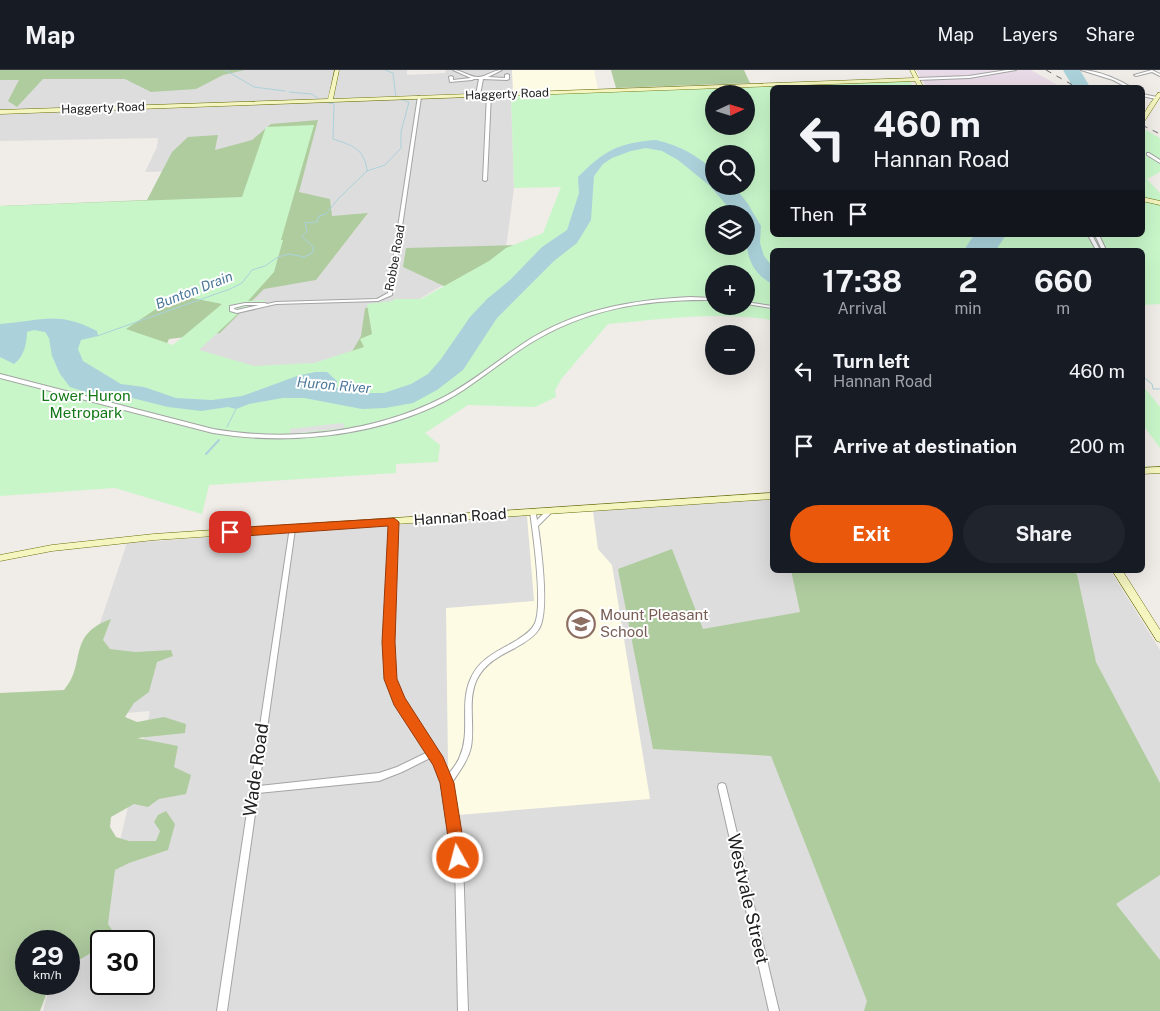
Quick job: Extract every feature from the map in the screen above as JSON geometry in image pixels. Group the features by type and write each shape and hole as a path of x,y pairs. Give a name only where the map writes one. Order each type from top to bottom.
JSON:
{"main road":[{"path":"1145,200 1160,203"}],"street":[{"path":"330,100 336,70"},
{"path":"455,70 479,78 500,70"},
{"path":"912,70 920,85"},
{"name":"Haggerty Road","path":"0,112 969,77 1014,70"},
{"path":"1083,70 1114,79 1126,85"},
{"path":"1136,75 1152,71 1160,75"},
{"path":"451,77 451,80 507,79 506,75"},
{"path":"478,95 479,78"},
{"path":"485,180 489,94"},
{"path":"1145,118 1160,94"},
{"path":"1145,96 1156,98"},
{"name":"Robbe Road","path":"265,304 237,312 232,310 232,307 238,305 265,304 378,300 390,294 419,97"},
{"path":"1148,154 1160,162"},
{"path":"0,376 210,431 270,437 319,435 381,423 439,402 477,380 537,337 580,317 642,302 705,300"},
{"path":"755,304 770,307"},
{"path":"1145,471 1160,470"},
{"name":"Hannan Road","path":"0,558 97,542 770,496"},
{"path":"536,524 550,511"},
{"path":"447,783 464,756 467,744 469,696 474,678 484,663 508,646 522,640 540,622 536,524 533,512"},
{"path":"394,522 388,642 389,671 399,701 433,753 447,783 459,861 463,1011"},
{"name":"Wade Road","path":"222,1011 292,528"},
{"path":"1119,573 1160,638"},
{"path":"254,790 379,777 399,770 433,753"},
{"name":"Westvale Street","path":"722,788 774,1011"}],"shaded area":[{"path":"105,70 407,70 407,75 445,73 446,70 512,70 515,93 511,95 514,188 506,248 387,318 369,372 209,368 177,351 272,274 179,171 145,172 157,147 158,138 0,141 0,74"},
{"path":"512,70 594,70 598,89 513,92"},
{"path":"916,70 1031,70 1057,85 926,85"},
{"path":"343,423 345,428 290,434 290,429"},
{"path":"770,498 770,573 1112,573 1160,650 1160,1011 43,1011 47,995 80,995 80,959 90,953 90,995 155,995 155,930 100,930 150,711 68,718 127,543"},
{"path":"593,511 598,549 612,565 650,799 458,815 448,767 446,608 534,601 527,516"}],"green space":[{"path":"0,70 245,70 223,75 196,89 151,92 125,79 43,79 17,107 8,101 19,80 0,80"},
{"path":"611,70 744,70 750,83 616,88"},
{"name":"Lower Huron Metropark","path":"909,80 912,85 776,85"},
{"name":"Lower Huron Metropark","path":"770,85 770,237 1145,237 1145,130 1160,138 1160,172 1147,179 1160,193 1160,304 1145,305 1145,248 770,248 770,320 752,317 711,316 608,324 562,378 555,390 556,397 535,407 468,405 425,433 440,445 438,462 396,464 396,473 209,485 202,514 115,488 0,496 0,206 242,197 266,127 314,125 281,240 283,240 274,272 248,301 265,300 265,303 270,303 270,307 244,308 199,350 254,366 314,363 364,347 360,339 372,334 367,304 393,301 394,299 421,299 489,261 506,248 543,233 561,187 514,188 511,95 705,88 705,135 755,135 755,86","holes":["177,295 222,304 173,345 126,329"]},
{"path":"318,120 299,192 330,199 332,216 368,213 316,280 264,289 220,333 169,339 165,348 252,370 317,365 350,355 361,336 365,308 426,301 446,287 403,267 406,248 522,245 574,309 188,419 0,206 147,200 172,152 188,137 218,135 215,150 252,140 271,124"},
{"path":"1145,388 1160,407 1160,448 1145,428"},
{"path":"672,549 703,629 800,612 792,573 1077,574 1096,662 1160,783 1160,875 1116,904 1160,960 1160,1011 864,1011 867,1001 771,756 653,749 618,569"},
{"path":"111,619 103,640 110,649 135,652 171,650 173,656 157,662 149,692 134,703 125,717 137,722 164,717 186,724 185,733 137,738 178,746 174,767 191,775 186,794 159,799 148,807 134,804 111,817 110,827 116,837 129,841 156,841 160,831 154,822 158,815 166,811 175,824 168,850 129,863 115,870 108,924 112,930 90,930 90,954 80,959 80,930 15,930 15,995 46,995 40,1011 0,1011 0,693 64,690 75,670 82,642 88,633"}],"water":[{"path":"1063,70 1080,70 1089,85 1069,85 1070,82"},
{"name":"Huron River","path":"656,140 687,151 705,163 705,182 678,160 662,151 646,148 612,158 603,164 594,176 591,220 577,243 554,261 497,318 463,370 437,390 413,403 385,408 362,409 304,398 283,398 249,404 236,409 228,407 201,411 168,407 132,398 92,394 70,387 60,374 52,356 49,338 45,332 34,330 27,332 24,350 14,364 0,357 0,324 49,318 71,321 97,331 98,336 81,340 78,349 83,361 121,384 144,387 176,398 212,400 242,396 297,376 315,372 327,372 337,381 337,388 355,393 384,393 411,384 428,374 441,359 470,317 487,299 510,280 542,247 567,230 579,193 578,177 605,154 632,143"},
{"path":"718,195 741,195 749,205 726,205"},
{"path":"755,216 761,226 760,243 764,256 770,264 770,283 763,278 751,262 748,255 755,255"},
{"path":"973,237 1005,237 997,248 965,248"}],"waterway":[{"path":"225,70 254,87 285,91"},
{"name":"Bunton Drain","path":"367,171 385,165 401,148 401,132 409,102 396,98 393,73 385,70"},
{"path":"289,92 312,94 320,100"},
{"path":"329,103 334,104 333,139 346,143 356,149 364,158 367,171"},
{"name":"Bunton Drain","path":"97,336 230,289 242,283 252,270 265,266 278,257 289,254 304,257 312,253 314,247 302,237 307,231 305,223 317,222 319,216 326,214 338,199 367,171"},
{"path":"1145,378 1152,384 1153,389 1160,389"},
{"path":"227,427 236,409 235,406"},
{"path":"206,454 219,440"}],"railway":[{"path":"1046,70 1073,85"},
{"path":"1145,126 1160,134"}],"place":[{"name":"Mount Pleasant School","path":"581,624"}],"route":[{"path":"230,532 394,522 388,642 390,679 399,701 438,762 447,783 458,858"}]}
